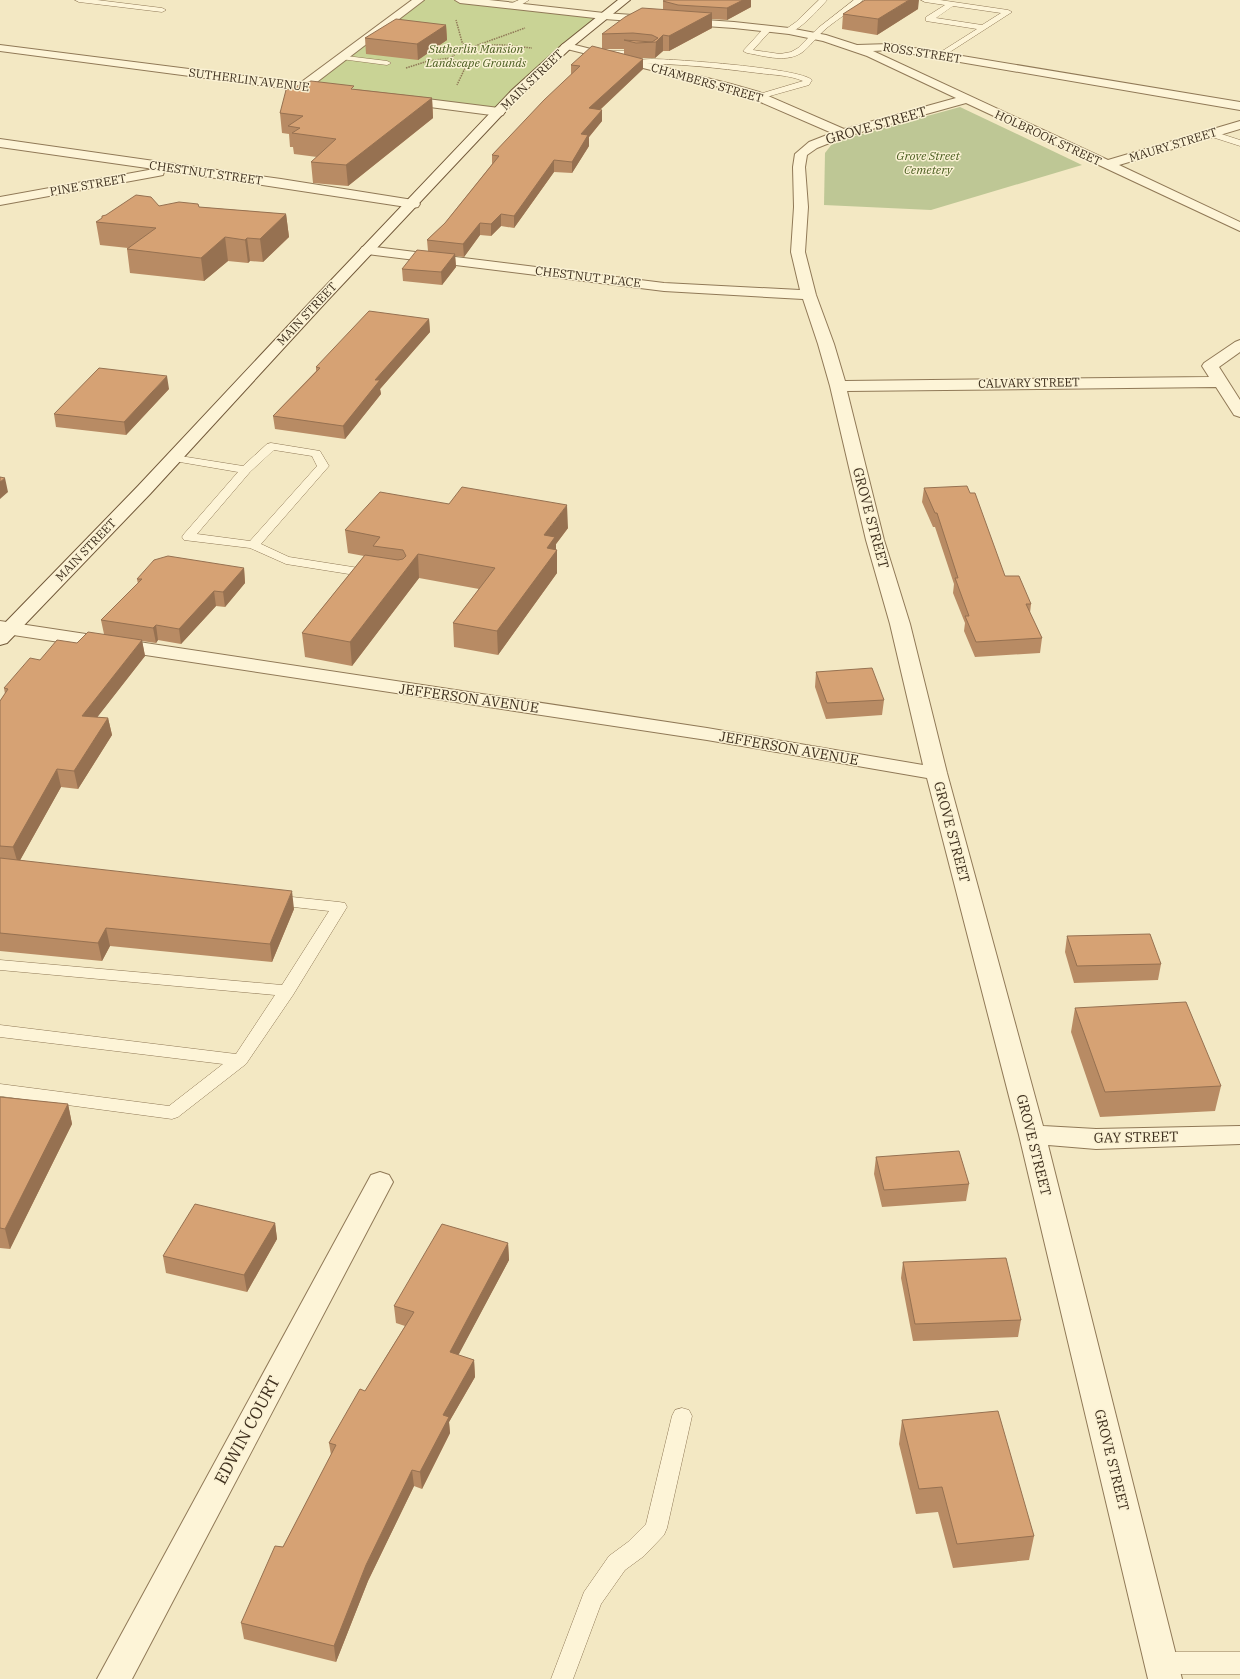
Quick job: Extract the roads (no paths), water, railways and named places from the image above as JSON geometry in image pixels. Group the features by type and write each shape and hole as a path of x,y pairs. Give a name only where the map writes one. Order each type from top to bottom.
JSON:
{"street":[{"name":"ROSS STREET","path":"460,0 604,16 789,31 814,35 856,48 890,46 1240,106"},
{"path":"302,87 416,2"},
{"path":"631,3 648,13 680,22"},
{"name":"MAIN STREET","path":"3,632 174,458 367,250 413,204 545,65 604,16 631,3"},
{"name":"CHAMBERS STREET","path":"567,46 713,82 759,97 843,133"},
{"name":"SUTHERLIN AVENUE","path":"0,48 341,92"},
{"name":"HOLBROOK STREET","path":"856,48 1240,227"},
{"path":"395,99 499,112"},
{"name":"GROVE STREET","path":"966,100 843,133 812,145 801,154 799,167 801,206 798,252 809,295 826,344 838,386 875,540 900,624 936,773 1032,1134 1163,1671"},
{"name":"MAURY STREET","path":"1107,165 1240,125"},
{"name":"CHESTNUT STREET","path":"0,143 281,183 413,204"},
{"name":"PINE STREET","path":"0,201 176,169"},
{"name":"CHESTNUT PLACE","path":"367,250 664,287 809,295"},
{"path":"1240,345 1210,366 1240,412"},
{"name":"CALVARY STREET","path":"838,386 1220,382"},
{"name":"JEFFERSON AVENUE","path":"3,632 629,722 936,773"},
{"name":"GAY STREET","path":"1032,1134 1096,1139 1240,1135"},
{"name":"EDWIN COURT","path":"114,1679 380,1182"}],"lane":[{"path":"79,0 162,10"},
{"path":"513,6 525,0"},
{"path":"789,31 799,24 823,0"},
{"path":"742,55 783,56 802,50 814,35 841,12 859,0"},
{"path":"925,0 1008,12 942,55"},
{"path":"952,4 929,19 984,28"},
{"path":"841,12 858,10 862,8"},
{"path":"727,67 742,55 768,29"},
{"path":"598,53 649,53 672,62"},
{"path":"341,57 387,63"},
{"path":"636,62 672,62 727,67 787,75 808,80 806,84 759,97"},
{"path":"1212,134 1240,143"},
{"path":"253,545 323,466 316,454 271,446 246,470 188,537 253,545 286,560 385,576"},
{"path":"174,458 246,470"},
{"path":"0,1090 172,1113 240,1060 287,991 339,907 260,898"},
{"path":"0,965 287,991"},
{"path":"0,1031 240,1060"},
{"path":"562,1679 592,1599 617,1562 636,1548 656,1528 682,1416"},
{"path":"1163,1671 1240,1663"}],"park label":[{"name":"Sutherlin Mansion Landscape Grounds","path":"476,56"},
{"name":"Grove Street Cemetery","path":"928,163"}]}
